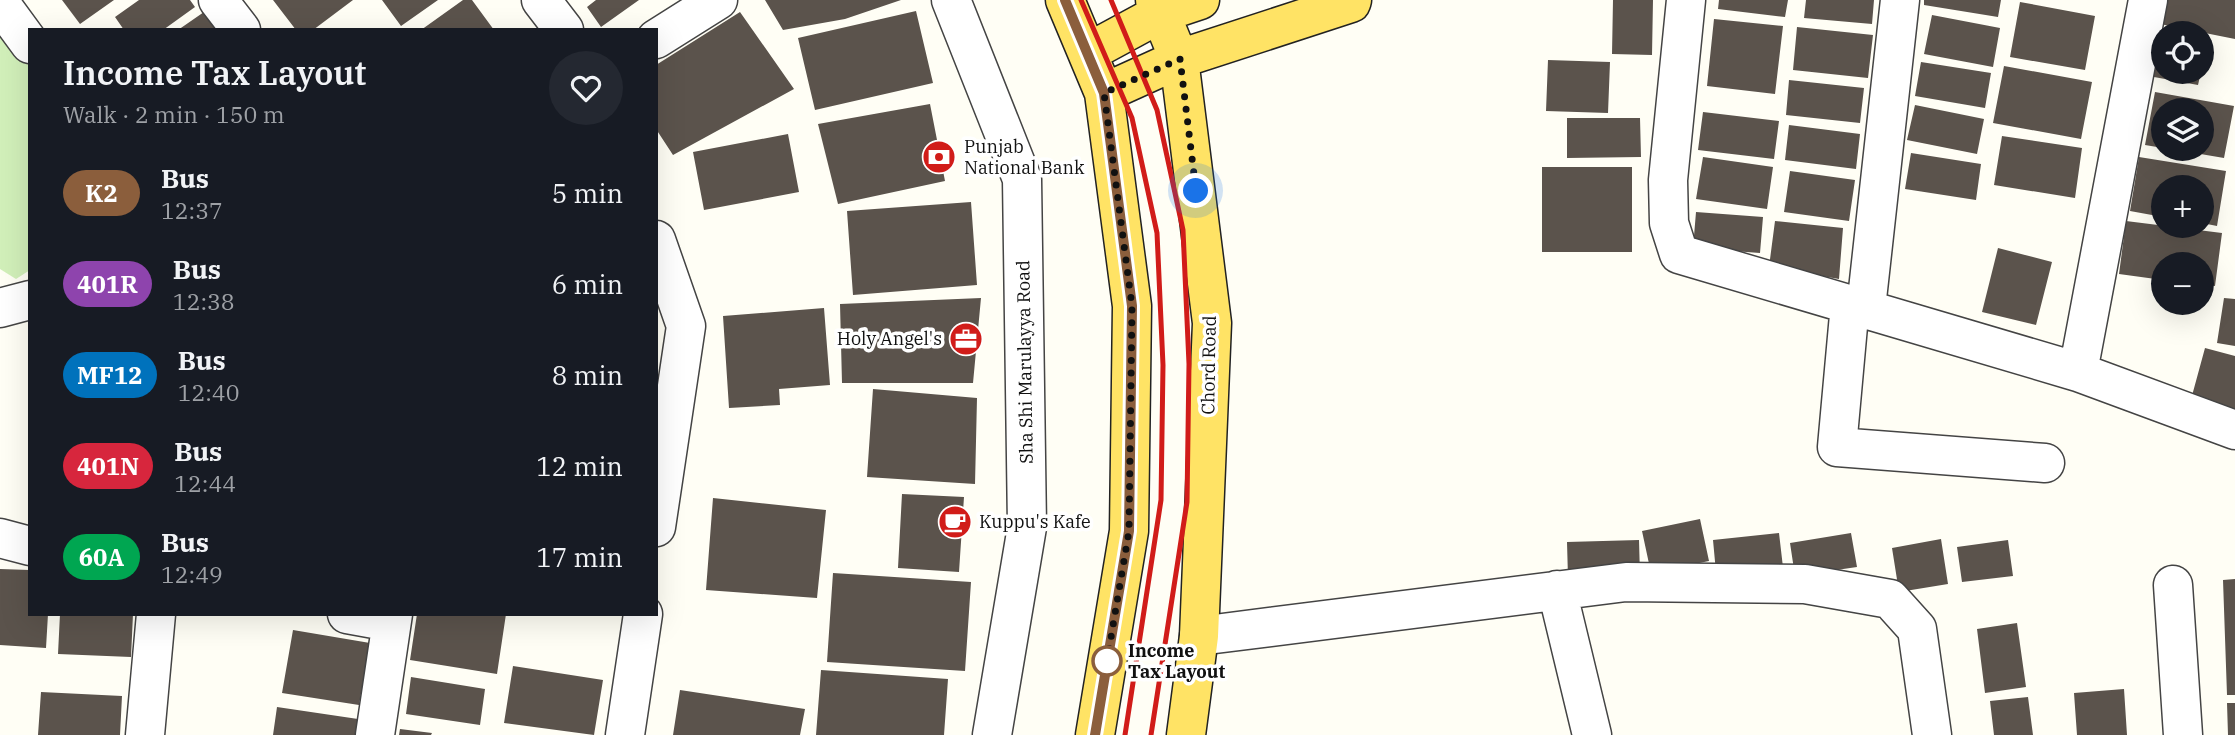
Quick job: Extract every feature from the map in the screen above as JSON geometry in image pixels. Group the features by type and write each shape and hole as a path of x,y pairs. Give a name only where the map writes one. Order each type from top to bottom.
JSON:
{"main road":[{"path":"1065,0 1104,93 1132,319 1129,531 1095,735"},
{"path":"1089,52 1158,6 1200,0"},
{"path":"1104,93 1180,59 1351,3 1352,0"},
{"name":"Chord Road","path":"1158,6 1180,59 1212,323 1199,636 1186,735"}],"street":[{"path":"218,0 239,28"},
{"path":"541,0 562,28"},
{"path":"658,37 718,0"},
{"name":"Sha Shi Marulayya Road","path":"951,0 1023,179 1027,527 992,735"},
{"path":"1686,0 1668,180 1669,223 1679,254 2078,372 2235,430"},
{"path":"1900,0 1837,447 2045,463"},
{"path":"2078,372 2148,0"},
{"path":"0,3 28,41"},
{"path":"658,246 686,326 658,514"},
{"path":"0,308 28,301"},
{"path":"0,538 28,546"},
{"path":"1199,636 1626,582 1805,584 1890,599 1917,629 1932,735"},
{"path":"2173,585 2183,735"},
{"path":"1557,590 1592,735"},
{"path":"145,735 156,616"},
{"path":"369,616 392,618 375,735"},
{"path":"625,735 643,616"}],"green space":[{"path":"0,24 28,60 28,271 16,279 0,269"}],"building":[{"path":"62,0 114,0 80,24"},
{"path":"139,0 190,0 195,7 166,28 123,28 115,17"},
{"path":"273,0 353,0 316,28 294,28"},
{"path":"382,0 438,0 401,26"},
{"path":"463,0 472,0 493,28 424,28"},
{"path":"596,0 639,0 601,27 587,7"},
{"path":"765,0 901,0 845,19 783,30"},
{"path":"1613,0 1653,0 1652,55 1612,54"},
{"path":"1719,0 1788,0 1785,17 1718,9"},
{"path":"1806,0 1874,0 1872,24 1804,18"},
{"path":"1924,0 2001,0 1998,17 1924,5"},
{"path":"2155,0 2235,0 2235,39 2214,35 2214,21 2150,22"},
{"path":"2020,2 2095,16 2085,70 2010,57"},
{"path":"916,11 933,83 815,110 798,38"},
{"path":"204,12 216,28 181,28"},
{"path":"740,12 794,89 673,155 658,132 658,64"},
{"path":"1932,15 2000,28 1993,67 1924,54"},
{"path":"1714,19 1783,26 1775,94 1707,86"},
{"path":"1797,27 1873,35 1868,78 1793,70"},
{"path":"2151,34 2151,76 2143,75"},
{"path":"1548,60 1610,62 1608,113 1546,111"},
{"path":"1921,62 1991,73 1985,108 1915,96"},
{"path":"2004,66 2092,82 2081,139 1993,123"},
{"path":"1789,80 1864,88 1860,123 1786,115"},
{"path":"2155,92 2189,98 2154,98"},
{"path":"2214,102 2234,106 2224,158 2214,156"},
{"path":"930,104 945,181 838,204 818,124"},
{"path":"1915,105 1984,119 1977,154 1907,140"},
{"path":"1703,112 1779,121 1774,159 1698,150"},
{"path":"2151,113 2151,146 2145,145"},
{"path":"1567,118 1640,118 1641,157 1567,158"},
{"path":"1789,125 1860,134 1856,169 1785,160"},
{"path":"788,134 799,192 704,210 693,152"},
{"path":"2002,136 2082,148 2075,198 1994,185"},
{"path":"1911,153 1981,164 1976,200 1905,189"},
{"path":"1703,157 1773,167 1767,209 1696,199"},
{"path":"2139,157 2226,171 2217,226 2214,225 2214,175 2151,175 2151,215 2130,211"},
{"path":"1542,167 1632,167 1632,252 1542,252"},
{"path":"1790,171 1855,180 1849,221 1784,212"},
{"path":"971,202 977,285 853,295 847,211"},
{"path":"1696,212 1763,217 1760,253 1693,248"},
{"path":"1775,221 1843,228 1839,279 1769,267"},
{"path":"2126,221 2151,224 2151,238 2214,238 2214,232 2222,233 2215,286 2214,252 2151,252 2151,278 2119,274"},
{"path":"1998,248 2052,262 2036,325 1982,312"},
{"path":"981,298 973,383 842,383 840,304"},
{"path":"2224,298 2235,299 2235,346 2217,343"},
{"path":"824,308 830,385 779,389 780,405 729,408 723,316"},
{"path":"2205,348 2235,356 2235,414 2190,403"},
{"path":"873,389 977,398 975,484 867,477"},
{"path":"902,494 964,497 959,572 898,568"},
{"path":"713,498 826,510 817,598 706,590"},
{"path":"1700,519 1709,561 1651,573 1642,531"},
{"path":"1779,533 1784,576 1717,583 1713,540"},
{"path":"1851,533 1857,567 1795,576 1790,543"},
{"path":"1941,539 1948,584 1899,592 1892,548"},
{"path":"1639,540 1640,576 1568,578 1567,542"},
{"path":"2008,540 2013,576 1962,582 1957,547"},
{"path":"0,569 28,570 28,616 48,616 46,648 0,645"},
{"path":"833,573 971,582 965,671 827,662"},
{"path":"2235,579 2235,695 2227,695 2223,580"},
{"path":"60,616 133,616 131,657 58,654"},
{"path":"417,616 506,616 497,674 410,660"},
{"path":"2017,623 2026,687 1985,693 1977,629"},
{"path":"293,630 370,643 359,705 282,693"},
{"path":"513,666 603,680 594,735 504,723"},
{"path":"821,670 948,679 944,735 816,735"},
{"path":"411,677 485,689 480,725 406,714"},
{"path":"2124,689 2127,735 2077,735 2074,693"},
{"path":"680,690 805,709 800,735 673,735"},
{"path":"41,692 122,696 120,735 38,735"},
{"path":"2028,697 2033,735 1994,735 1990,701"},
{"path":"2227,703 2235,703 2235,735 2228,735"},
{"path":"277,707 358,719 355,735 273,735"},
{"path":"400,729 432,733 399,735"}],"railway":[{"path":"1081,0 1132,118 1157,233 1163,365 1161,500 1125,735"},
{"path":"1111,0 1157,110 1183,230 1189,364 1187,502 1151,735"}],"bus line":[{"name":"K2","path":"1065,0 1104,93 1132,306 1129,531 1095,735"}],"place":[{"name":"Punjab National Bank","path":"939,157"},
{"name":"Holy Angel's","path":"966,339"},
{"name":"Kuppu's Kafe","path":"955,522"},
{"name":"Income Tax Layout","path":"1107,661"}],"route":[{"path":"1107,661 1129,531 1132,306 1104,93 1180,59 1196,191"}]}
